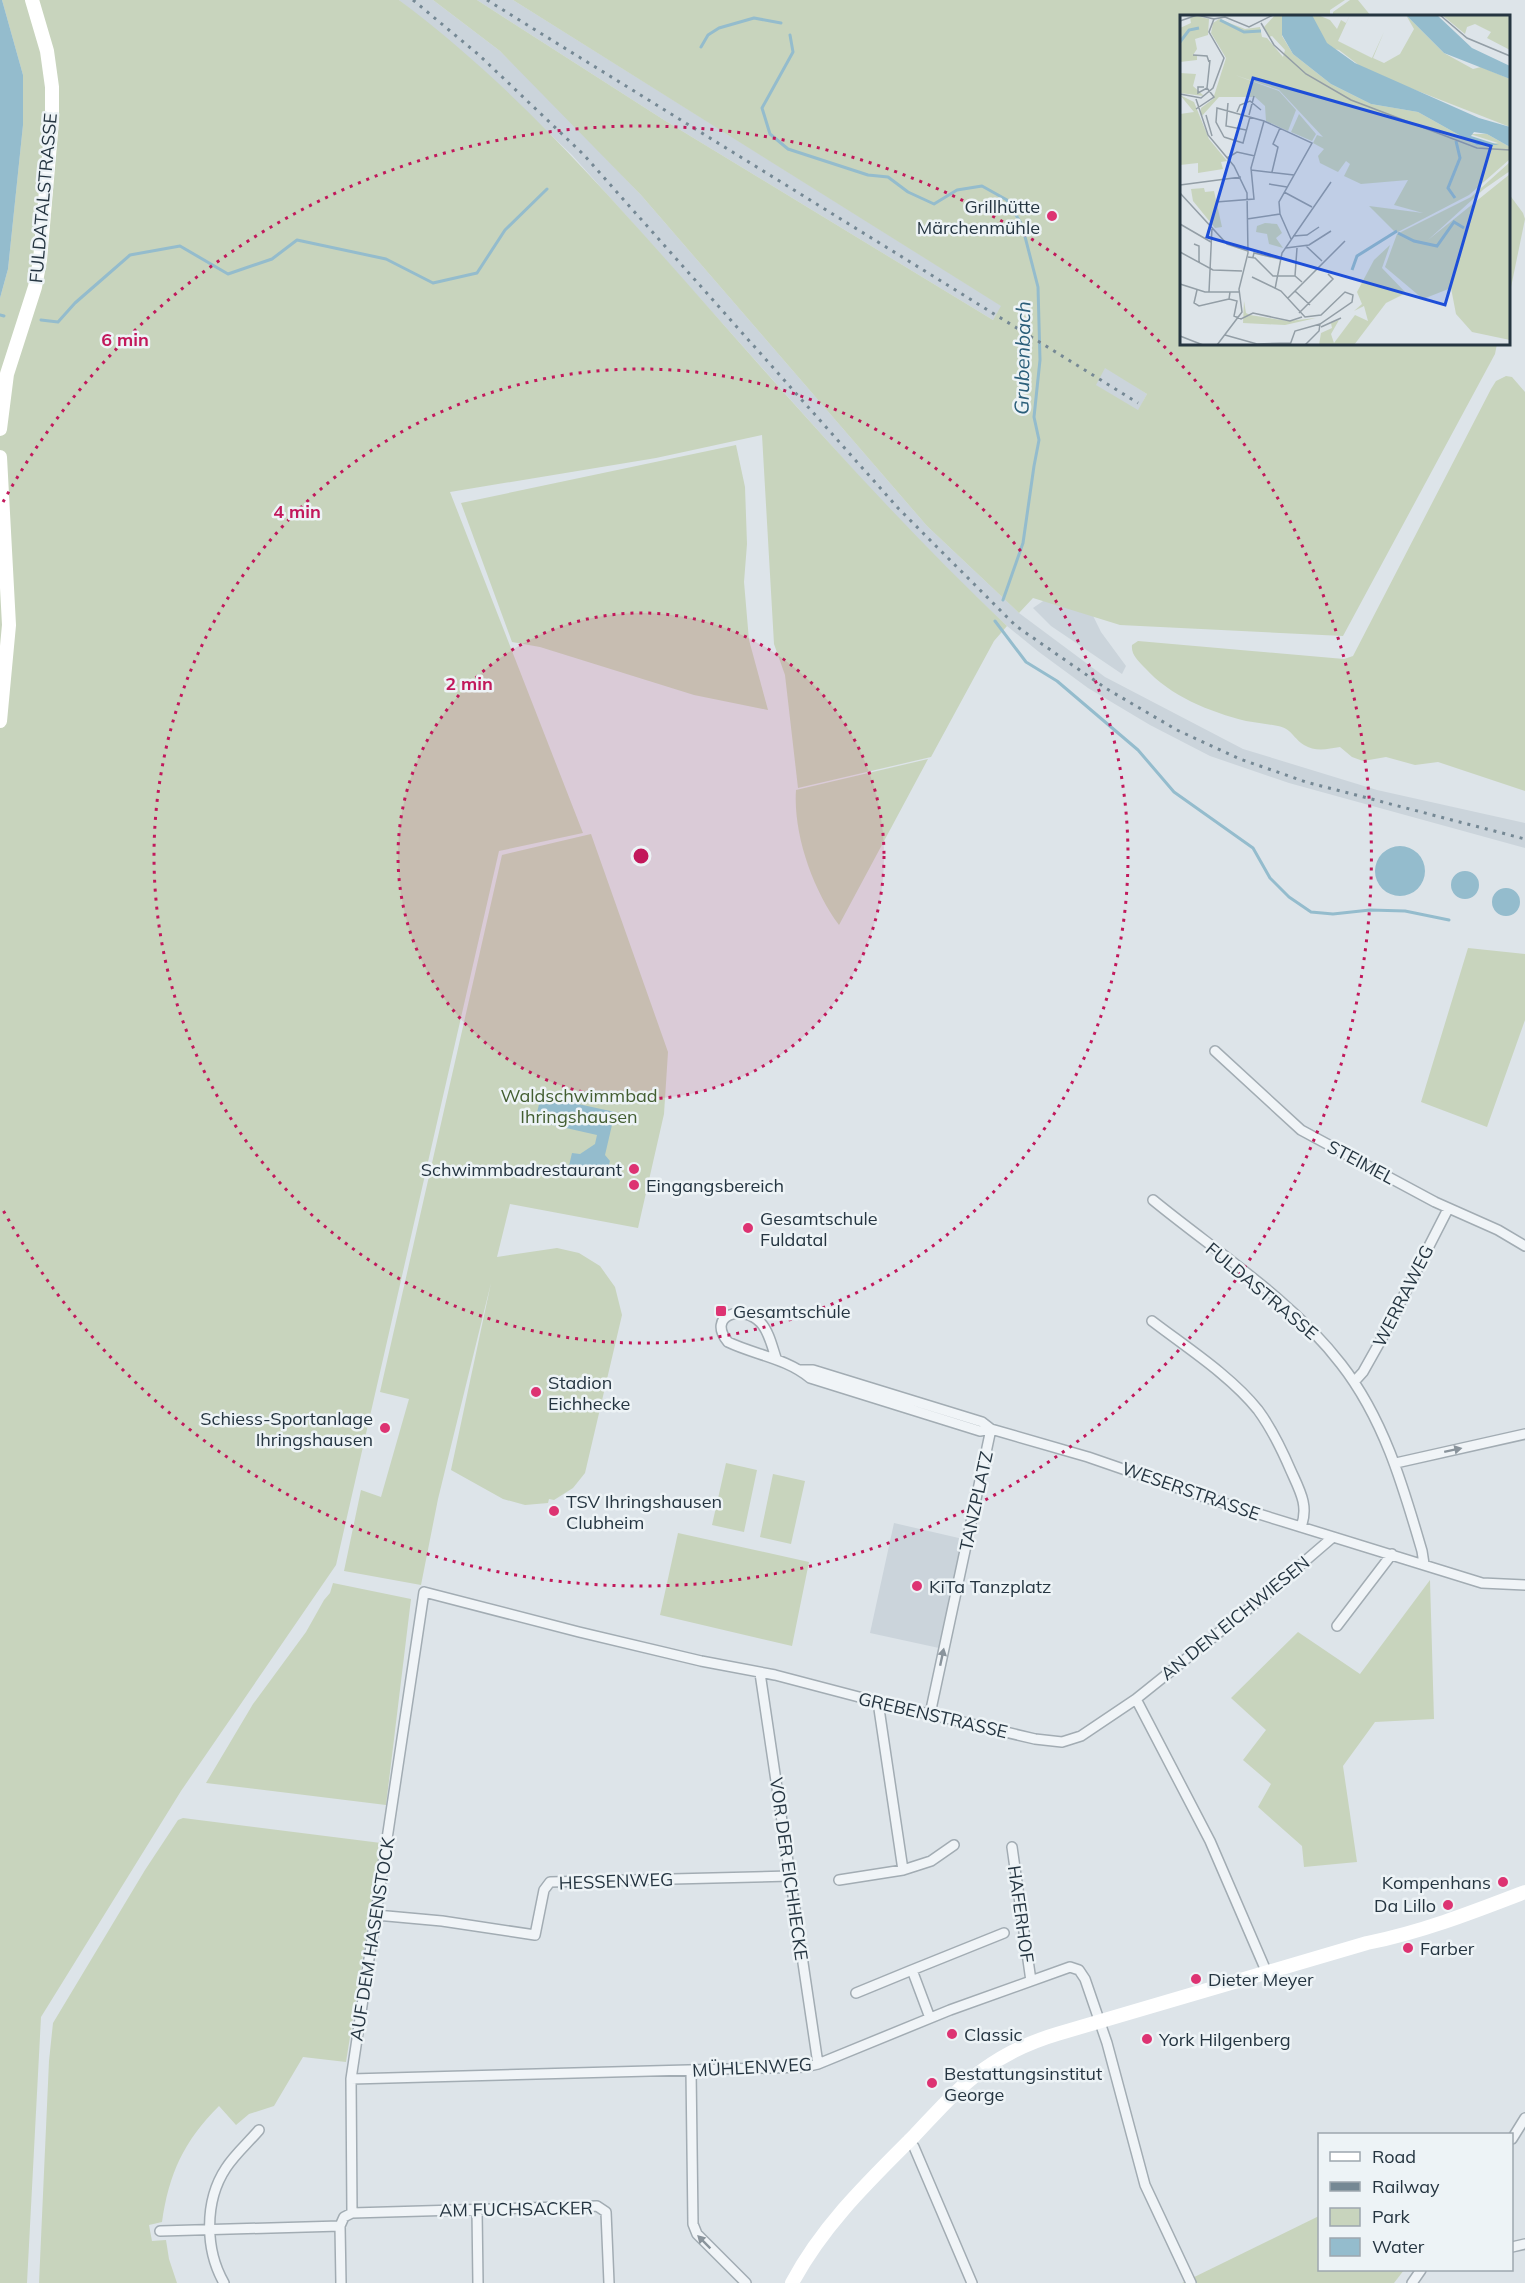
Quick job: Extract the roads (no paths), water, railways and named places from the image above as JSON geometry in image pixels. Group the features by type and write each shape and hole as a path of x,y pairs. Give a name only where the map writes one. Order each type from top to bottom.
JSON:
{"street":[{"name":"FULDATALSTRASSE","path":"0,429 7,374 35,286 38,269 52,121 52,87 47,51 32,0"},
{"path":"0,457 9,625 0,721"},
{"name":"STEIMEL","path":"1215,1052 1294,1125 1448,1209 1498,1230 1525,1246"},
{"name":"FULDASTRASSE","path":"1153,1200 1289,1309 1330,1350 1354,1382 1396,1463 1424,1564"},
{"name":"WERRAWEG","path":"1354,1382 1363,1372 1381,1340 1448,1209"},
{"name":"WESERSTRASSE","path":"776,1358 771,1340 760,1323 739,1312 729,1314 722,1322 721,1329 728,1341 776,1358 800,1370 810,1378 980,1431 991,1429 1120,1467 1171,1486 1424,1564"},
{"path":"1152,1321 1223,1376 1256,1408 1274,1436 1305,1501 1305,1517 1301,1527"},
{"name":"TANZPLATZ","path":"930,1714 991,1429"},
{"path":"1396,1463 1525,1434"},
{"name":"AN DEN EICHWIESEN","path":"1136,1698 1262,1598 1334,1537"},
{"path":"1337,1626 1392,1554"},
{"path":"1424,1564 1482,1583 1525,1585"},
{"name":"GREBENSTRASSE","path":"424,1592 601,1637 1035,1739 1062,1742 1081,1736 1136,1698"},
{"name":"AUF DEM HASENSTOCK","path":"352,2213 351,2079 424,1592"},
{"name":"VOR DER EICHHECKE","path":"760,1673 818,2064"},
{"path":"1136,1698 1210,1841 1267,1973"},
{"path":"878,1702 903,1870"},
{"path":"839,1880 903,1870 930,1861 954,1845"},
{"name":"HAFERHOF","path":"1012,1847 1031,1981"},
{"name":"HESSENWEG","path":"376,1915 442,1921 535,1935 544,1890 550,1882 790,1876"},
{"path":"792,2283 830,2223 854,2196 961,2088 1001,2058 1031,2042 1100,2020 1453,1920 1525,1892"},
{"path":"856,1993 1004,1933"},
{"name":"MÜHLENWEG","path":"351,2079 805,2067 1070,1967 1079,1970 1085,1978 1100,2020 1145,2185 1191,2283"},
{"path":"912,1970 930,2018"},
{"path":"691,2070 693,2224 697,2234 746,2283"},
{"path":"1513,2137 1525,2118"},
{"path":"224,2283 211,2254 211,2208 224,2171 259,2130"},
{"path":"908,2141 914,2147 972,2283"},
{"name":"AM FUCHSACKER","path":"352,2213 597,2206 606,2212 609,2283"},
{"path":"477,2210 478,2283"},
{"path":"341,2283 339,2226 344,2217 352,2213"},
{"path":"160,2231 339,2226"}],"water":[{"path":"0,0 2,0 23,75 23,125 8,269 0,298"},
{"path":"1400,846 1418,853 1425,871 1418,889 1400,896 1382,889 1375,871 1382,853"},
{"path":"1465,871 1475,875 1479,885 1475,895 1465,899 1455,895 1451,885 1455,875"},
{"path":"1506,888 1516,892 1520,902 1516,912 1506,916 1496,912 1492,902 1496,892"},
{"path":"541,1096 615,1112 605,1155 610,1161 606,1176 582,1171 581,1174 568,1170 572,1153 580,1154 595,1144 597,1135 535,1121"}],"waterway":[{"name":"Grubenbach","path":"701,47 708,35 719,28 754,18 781,23"},
{"name":"Grubenbach","path":"790,35 793,52 762,108 770,134 788,149 868,175 888,177 908,192 934,204 957,190 982,186 1007,200 1022,225 1038,287 1040,360 1034,417 1039,440 1023,543 1003,600"},
{"name":"Grubenbach","path":"41,320 58,322 75,303 130,255 180,246 228,274 272,259 297,240 386,259 433,283 477,273 505,230 547,189"},
{"name":"Grubenbach","path":"0,315 4,316"},
{"name":"Grubenbach","path":"995,621 1026,662 1057,681 1138,750 1174,792 1253,848 1270,878 1289,897 1311,912 1333,914 1370,910 1405,911 1449,920"}],"railway":[{"path":"413,0 479,55 583,154 898,508 1016,626 1107,689 1177,730 1240,759 1306,782 1525,839"},
{"path":"487,0 1138,403"}],"place":[{"name":"Grillhütte Märchenmühle","path":"1052,216"},
{"name":"Schwimmbadrestaurant","path":"634,1169"},
{"name":"Eingangsbereich","path":"634,1185"},
{"name":"Gesamtschule Fuldatal","path":"748,1228"},
{"name":"Gesamtschule","path":"721,1311"},
{"name":"Stadion Eichhecke","path":"536,1392"},
{"name":"Schiess-Sportanlage Ihringshausen","path":"385,1428"},
{"name":"TSV Ihringshausen Clubheim","path":"554,1511"},
{"name":"KiTa Tanzplatz","path":"917,1586"},
{"name":"Kompenhans","path":"1503,1882"},
{"name":"Da Lillo","path":"1448,1905"},
{"name":"Farber","path":"1408,1948"},
{"name":"Dieter Meyer","path":"1196,1979"},
{"name":"Classic","path":"952,2034"},
{"name":"York Hilgenberg","path":"1147,2039"},
{"name":"Bestattungsinstitut George","path":"932,2083"}],"park label":[{"name":"Waldschwimmbad Ihringshausen","path":"579,1105"}]}
